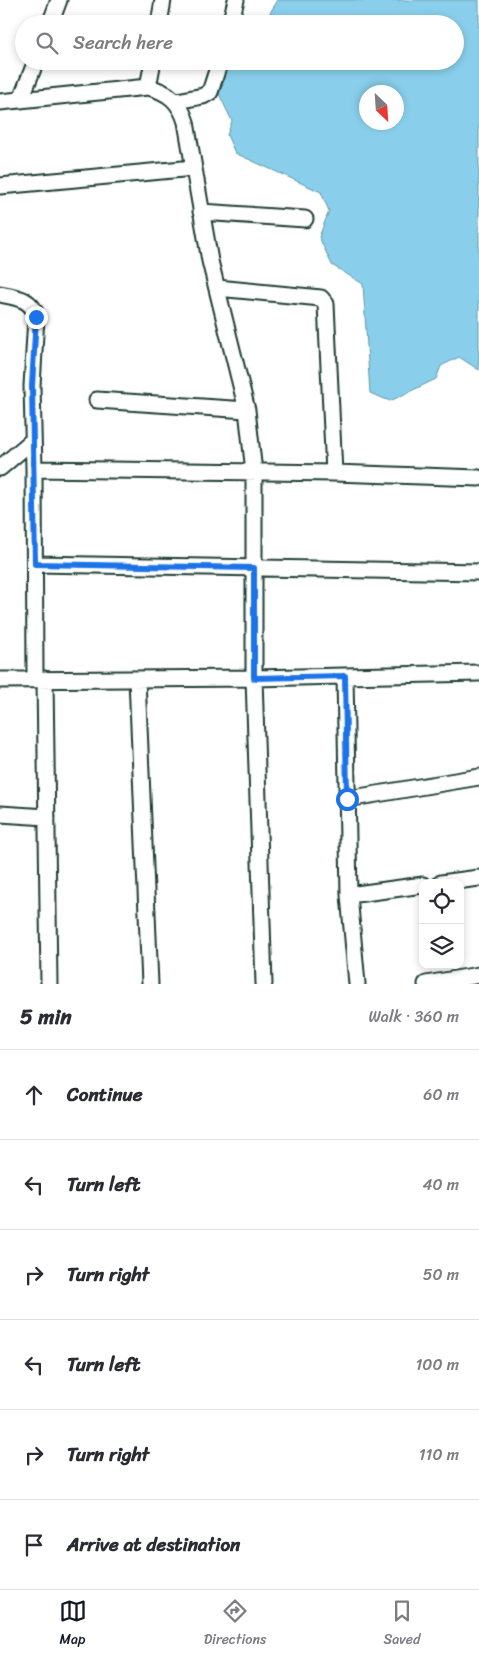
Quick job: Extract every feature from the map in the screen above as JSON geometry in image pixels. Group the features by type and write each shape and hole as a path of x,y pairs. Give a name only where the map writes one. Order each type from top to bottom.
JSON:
{"street":[{"path":"53,15 59,0"},
{"path":"160,15 163,0"},
{"path":"232,15 236,0"},
{"path":"21,99 32,70"},
{"path":"148,86 151,70"},
{"path":"177,102 203,96 210,92 217,70"},
{"path":"0,102 148,86 160,89 177,102 186,122 210,261 247,410 254,472 254,678 264,984"},
{"path":"0,186 194,168"},
{"path":"201,212 305,219"},
{"path":"217,288 321,298 326,304 334,473"},
{"path":"0,294 28,302 35,309 32,386 35,564 47,816 49,984"},
{"path":"97,400 247,410"},
{"path":"0,468 33,440"},
{"path":"34,469 334,473 479,478"},
{"path":"35,564 479,572"},
{"path":"0,680 254,678 479,672"},
{"path":"345,676 349,896 357,984"},
{"path":"137,679 150,984"},
{"path":"347,799 479,777"},
{"path":"0,814 47,816"},
{"path":"464,880 479,878"},
{"path":"349,896 419,886"},
{"path":"426,984 479,975"}],"water":[{"path":"278,0 479,0 479,370 459,357 441,366 436,379 390,401 370,393 363,284 332,265 319,237 329,211 321,192 235,153 227,135 232,121 219,94 228,70 464,70 464,15 269,15"}],"route":[{"path":"36,317 32,386 35,564 254,568 254,678 345,676 347,799"}]}
